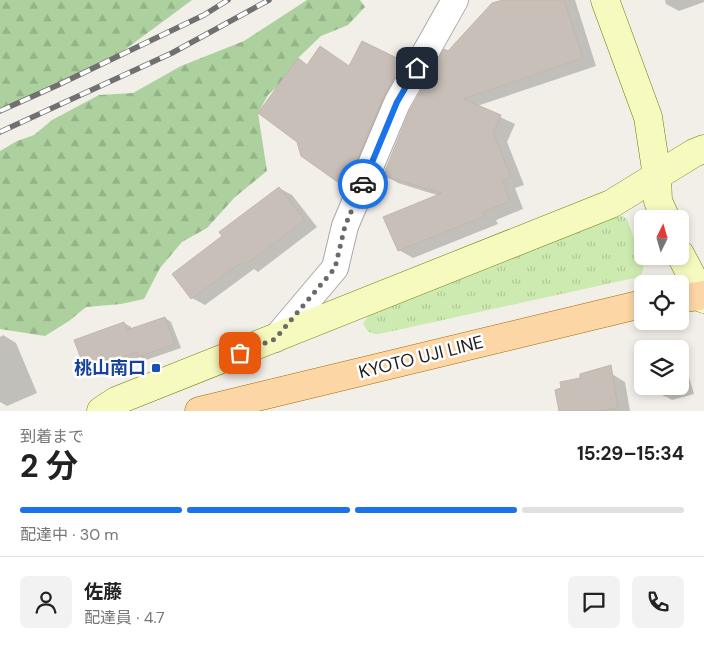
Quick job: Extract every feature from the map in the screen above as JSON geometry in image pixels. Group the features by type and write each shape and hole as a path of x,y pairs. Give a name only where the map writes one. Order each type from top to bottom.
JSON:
{"main road":[{"name":"KYOTO UJI LINE","path":"199,411 634,306"}],"street":[{"path":"275,339 335,268 345,226 397,102 455,0"},
{"path":"605,0 648,117 657,176 658,201 662,210"},
{"path":"101,411 116,402 611,204 694,153 704,149"},
{"path":"684,265 697,297"}],"green space":[{"path":"0,0 192,0 111,60 0,113"},
{"path":"307,0 360,0 365,7 348,25 321,36 298,58 292,73 268,95 258,113 267,171 235,197 207,228 182,242 160,268 144,299 121,304 86,307 69,321 45,336 0,329 0,151 17,141 34,135 52,120 99,95 133,93 181,66 244,41"},
{"path":"622,216 627,219 634,238 634,265 644,265 640,275 634,275 634,278 379,334 369,332 363,323 369,315 615,217"}],"building":[{"path":"503,0 564,0 583,58 463,99 501,115 493,133 511,177 502,180 510,201 483,212 485,216 398,251 383,217 442,193 383,176 410,110 444,49 448,51 492,3"},
{"path":"362,41 403,61 383,97 358,158 339,183 301,156 297,142 258,113 298,58 307,65 320,46 349,66"},
{"path":"279,187 305,220 245,265 242,262 191,299 172,274 222,236 219,232"},
{"path":"165,317 175,344 138,357 137,352 110,362 109,358 84,367 74,340 124,322 127,330"},
{"path":"611,365 618,408 601,411 559,411 555,390 561,388 560,382 580,378 580,374"}],"railway":[{"path":"0,111 204,15 228,0"},
{"path":"0,132 172,53 269,0"}],"way so far":[{"path":"240,353 275,339 335,268 345,226 363,184"}],"place":[{"name":"桃山南口","path":"156,368"}],"route":[{"path":"363,184 397,102 417,68"}]}
